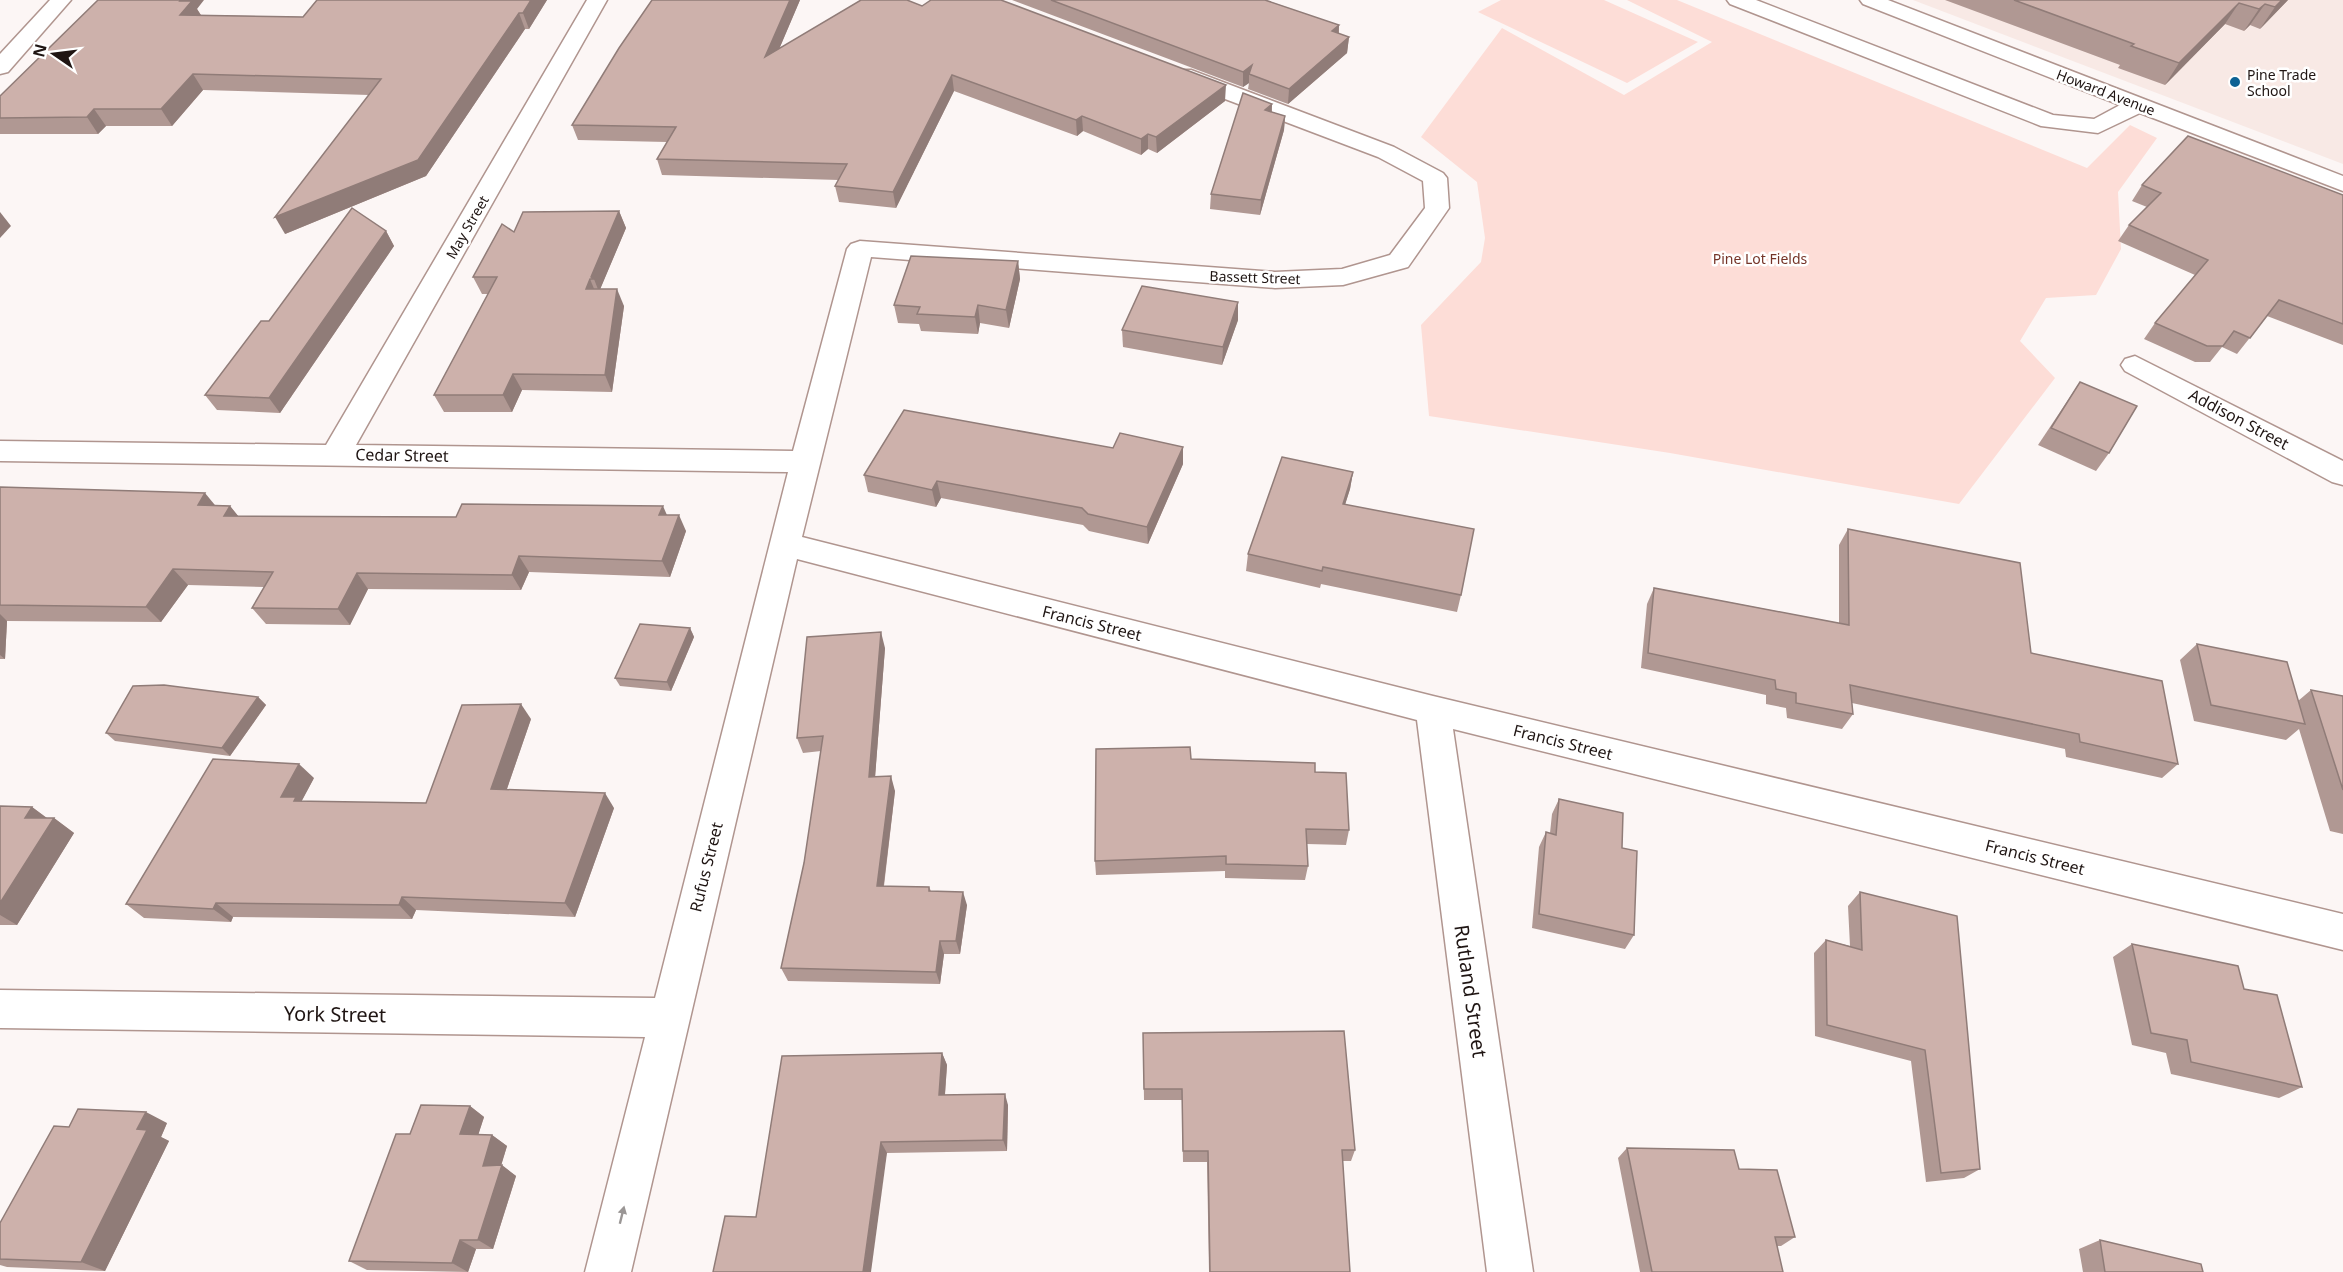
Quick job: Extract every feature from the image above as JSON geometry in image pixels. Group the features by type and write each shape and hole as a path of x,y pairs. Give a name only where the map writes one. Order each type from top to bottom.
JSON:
{"street":[{"path":"0,68 61,0"},
{"name":"May Street","path":"336,454 597,0"},
{"path":"1737,0 2049,121 2098,126 2138,105"},
{"name":"Howard Avenue","path":"1870,0 2343,184"},
{"name":"Bassett Street","path":"805,462 860,249 1275,280 1343,277 1399,261 1437,208 1435,178 1386,152 1164,68"},
{"name":"Addison Street","path":"2135,365 2343,474"},
{"name":"Cedar Street","path":"0,451 805,462"},
{"name":"Rufus Street","path":"608,1272 805,462"},
{"name":"Francis Street","path":"785,544 1433,710 2343,932"},
{"name":"Rutland Street","path":"1433,710 1510,1272"},
{"name":"York Street","path":"0,1009 669,1018"}],"shaded area":[{"name":"Pine Trade School","path":"1913,0 2343,0 2343,164"}],"green space":[{"path":"1501,0 1604,0 1698,42 1627,83 1478,12"},
{"name":"Pine Lot Fields","path":"1627,0 1677,0 2087,168 2130,125 2157,138 2118,192 2121,249 2096,295 2046,298 2020,341 2055,378 1959,504 1670,453 1429,416 1421,325 1481,262 1485,238 1477,182 1421,137 1502,28 1624,95 1712,42"}],"building":[{"path":"98,0 192,1 180,15 303,17 317,0 531,0 523,13 519,13 418,160 275,217 381,79 193,74 161,109 94,109 87,117 0,118 0,96"},
{"path":"652,0 790,0 765,57 861,0 907,0 922,6 931,0 1001,0 1226,85 1156,137 1148,134 1141,139 1082,116 1076,120 952,75 893,192 835,186 847,164 657,159 676,127 572,125 619,48"},
{"path":"1051,0 1265,0 1339,25 1332,31 1349,37 1289,89 1249,74 1252,65 1243,72"},
{"path":"2014,0 2282,0 2275,7 2265,4 2259,9 2239,3 2179,63"},
{"path":"1243,93 1272,104 1265,110 1285,116 1261,200 1211,194"},
{"path":"2188,136 2343,195 2343,324 2279,300 2250,338 2234,331 2223,346 2207,346 2155,323 2208,260 2129,225 2161,193 2142,185"},
{"path":"352,208 386,231 269,398 205,395 261,321 269,321"},
{"path":"619,211 591,277 594,279 590,279 586,289 617,289 605,375 513,374 503,395 434,395 497,277 473,277 502,224 514,232 523,212"},
{"path":"911,256 1018,261 1006,310 978,305 975,317 917,314 920,307 894,305"},
{"path":"1142,286 1238,302 1223,347 1122,330"},
{"path":"2080,382 2137,406 2109,453 2051,428"},
{"path":"904,410 1113,448 1120,433 1183,447 1147,527 1088,514 1082,508 937,481 932,490 864,475"},
{"path":"1282,457 1353,472 1343,504 1474,529 1461,595 1323,567 1322,571 1248,554"},
{"path":"0,487 205,493 198,505 230,506 224,516 456,517 462,504 663,506 659,515 679,515 662,561 519,556 512,575 357,573 338,609 252,608 273,572 173,569 146,607 0,605"},
{"path":"1848,529 2020,563 2031,653 2162,681 2178,764 2080,742 2079,734 1850,685 1853,714 1796,703 1796,693 1776,689 1775,680 1648,653 1654,588 1849,625"},
{"path":"640,624 690,628 667,682 615,678"},
{"path":"881,632 869,777 891,776 877,886 929,887 929,891 963,892 956,941 940,941 936,972 781,968 804,863 823,736 797,738 807,637"},
{"path":"2197,644 2287,662 2305,724 2211,705"},
{"path":"164,685 258,697 222,748 106,733 133,686"},
{"path":"2311,690 2343,696 2343,790"},
{"path":"521,704 491,789 605,793 565,903 402,897 399,905 216,903 213,909 126,904 213,759 299,764 281,797 296,797 294,801 426,803 462,705"},
{"path":"1190,747 1191,759 1315,763 1315,772 1346,773 1349,830 1306,829 1308,866 1226,864 1226,856 1095,861 1096,749"},
{"path":"1559,799 1623,813 1622,848 1637,851 1634,935 1539,914 1546,832 1556,835"},
{"path":"0,806 32,807 25,818 54,818 0,903"},
{"path":"1860,892 1957,916 1980,1169 1941,1173 1925,1050 1827,1025 1826,940 1862,950"},
{"path":"2132,944 2238,966 2244,989 2277,995 2302,1087 2191,1062 2187,1040 2151,1033"},
{"path":"1344,1031 1355,1150 1342,1150 1350,1272 1210,1272 1208,1151 1183,1151 1182,1089 1144,1089 1143,1033"},
{"path":"942,1053 939,1095 1005,1094 1003,1140 881,1142 863,1272 713,1272 725,1216 756,1217 782,1056"},
{"path":"421,1105 470,1106 460,1134 492,1135 483,1166 502,1165 478,1240 460,1240 452,1263 349,1261 396,1134 410,1134"},
{"path":"78,1109 146,1112 137,1129 147,1130 81,1262 0,1259 0,1223 54,1126 69,1127"},
{"path":"1627,1148 1734,1150 1739,1169 1777,1170 1795,1237 1775,1237 1783,1272 1652,1272"},
{"path":"2100,1240 2201,1264 2203,1272 2105,1272"}],"place":[{"name":"Pine Trade School","path":"2235,82"}]}
